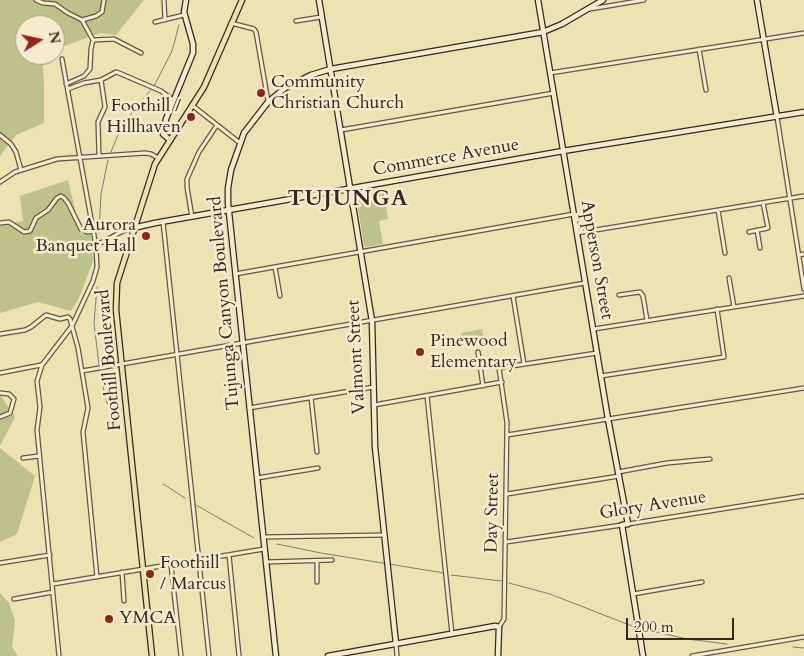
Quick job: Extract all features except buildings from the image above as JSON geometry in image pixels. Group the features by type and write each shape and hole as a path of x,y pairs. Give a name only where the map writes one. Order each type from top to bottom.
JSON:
{"main road":[{"name":"Foothill Boulevard","path":"152,656 116,310 116,288 152,169 193,106 212,71 242,0"}],"street":[{"path":"36,0 57,4 68,13 82,20 93,40 88,72 84,76 66,84"},
{"path":"82,20 102,12 104,0"},
{"path":"164,0 166,20"},
{"path":"170,140 164,136 163,131 167,114 188,68 193,49 184,15 186,0"},
{"name":"Valmont Street","path":"319,0 372,321 376,453 397,656"},
{"name":"Apperson Street","path":"538,0 608,419 628,524"},
{"name":"Tujunga Canyon Boulevard","path":"276,656 229,210 229,179 240,143 250,124 268,102 294,83 331,70 543,32 562,24 603,0"},
{"path":"611,0 614,5"},
{"path":"587,9 644,0"},
{"path":"757,0 804,288"},
{"path":"155,22 184,15"},
{"path":"296,21 322,17"},
{"path":"231,23 254,29 256,32 268,102"},
{"path":"550,73 804,32"},
{"path":"93,40 114,40 142,53"},
{"path":"699,49 706,90"},
{"path":"59,656 39,456 37,430 40,407 37,384 42,365 72,326 97,267 94,231 63,65"},
{"path":"68,89 84,83 101,80 116,72 161,91 173,100"},
{"path":"99,156 98,122 106,107 101,80"},
{"path":"340,130 554,93"},
{"path":"193,106 240,143"},
{"name":"Commerce Avenue","path":"96,244 133,228 163,222 563,151 804,112"},
{"path":"192,217 187,179 199,152 217,125"},
{"path":"0,135 11,144 16,152 21,170"},
{"path":"0,182 10,174 57,159 145,153 158,158"},
{"path":"0,223 9,222 24,232 30,231 36,218 48,210 60,196 68,203 81,229 87,232 94,231"},
{"path":"577,233 804,196"},
{"path":"749,232 768,228 764,203"},
{"path":"718,210 725,253"},
{"path":"235,274 574,214"},
{"path":"163,222 209,656"},
{"path":"757,230 760,248"},
{"path":"799,255 804,254"},
{"path":"275,266 280,296"},
{"path":"729,278 734,307"},
{"path":"82,371 585,283"},
{"path":"619,295 640,292 643,296 647,320"},
{"path":"513,296 524,364 598,353"},
{"path":"594,329 804,296"},
{"path":"601,376 724,357 717,310"},
{"path":"0,334 31,327 46,315 60,318 68,317 70,319 88,408 83,432 97,577"},
{"path":"478,352 483,386"},
{"name":"Day Street","path":"498,656 499,627 504,619 507,494 507,415 499,368 524,364"},
{"path":"0,373 42,365"},
{"path":"374,405 502,382"},
{"path":"249,408 374,387"},
{"path":"507,435 804,388"},
{"path":"0,393 10,394 14,399 10,413 0,417"},
{"path":"427,396 452,634"},
{"path":"311,397 317,452"},
{"path":"23,458 39,456"},
{"path":"507,494 667,463 710,459"},
{"path":"257,478 318,468"},
{"name":"Glory Avenue","path":"506,542 804,496"},
{"path":"622,525 643,656"},
{"path":"263,537 384,535"},
{"path":"53,584 264,549"},
{"path":"0,562 50,555"},
{"path":"228,555 240,656"},
{"path":"266,562 332,560"},
{"path":"317,561 317,582"},
{"path":"171,564 182,656"},
{"path":"122,572 124,601"},
{"path":"633,594 702,582"},
{"path":"14,599 53,592"},
{"path":"328,656 499,627"},
{"path":"692,656 804,637"}],"green space":[{"path":"0,0 144,0 116,35 101,33 65,46 65,15 15,15 15,65 43,65 44,123 16,135 0,156"},
{"path":"68,180 81,234 91,235 93,261 79,298 71,311 38,302 0,313 0,226 23,221 20,196"},
{"path":"383,188 388,219 379,221 383,244 366,247 364,246 356,195 358,192"},
{"path":"482,329 484,340 463,344 461,333"},
{"path":"0,395 15,417 0,446"},
{"path":"0,448 35,476 17,534 0,542"},
{"path":"0,593 9,603 15,621 12,647 18,656 0,656"}],"waterway":[{"path":"154,86 172,51 179,25"},
{"path":"111,152 127,119 150,91"},
{"path":"99,233 101,194 108,160"},
{"path":"97,287 94,323 99,365"},
{"path":"100,372 106,400 119,431"},
{"path":"163,484 185,498"},
{"path":"196,505 254,538"},
{"path":"277,544 444,573"},
{"path":"451,575 501,581"},
{"path":"509,583 550,594 632,626"},
{"path":"644,629 687,639 727,644"},
{"path":"793,647 804,648"}],"place":[{"name":"Community Christian Church","path":"261,93"},
{"name":"Foothill / Hillhaven","path":"191,117"},
{"name":"Aurora Banquet Hall","path":"146,236"},
{"name":"Pinewood Elementary","path":"420,352"},
{"name":"Foothill / Marcus","path":"150,574"},
{"name":"YMCA","path":"109,619"}],"district":[{"name":"TUJUNGA","path":"348,200"}]}
